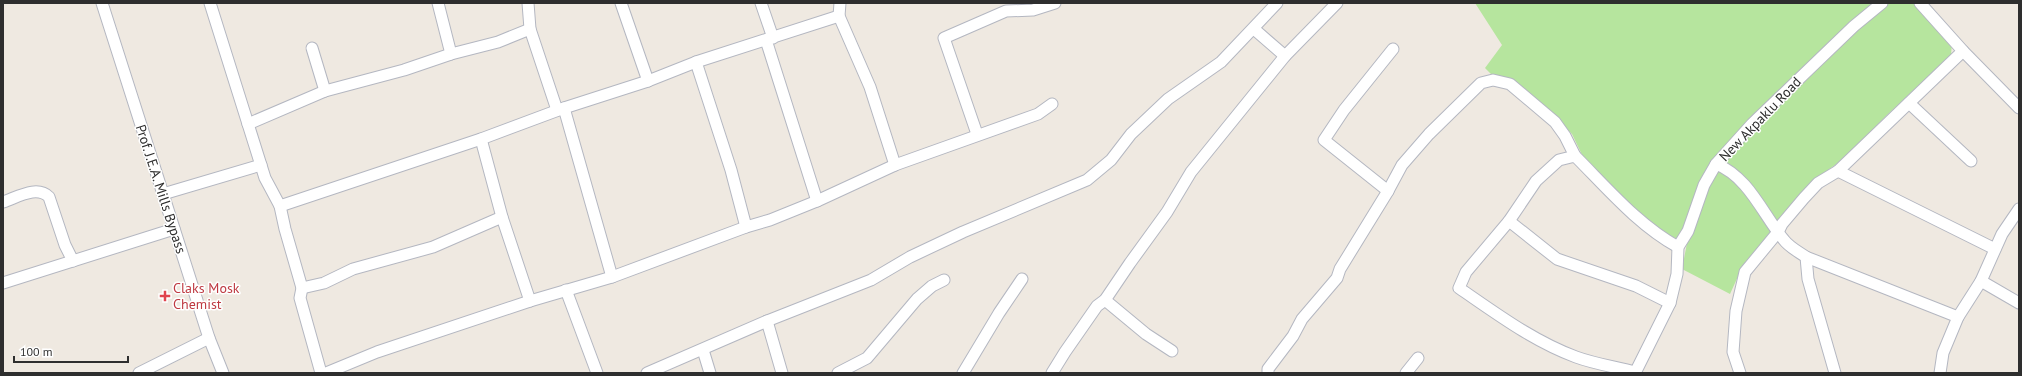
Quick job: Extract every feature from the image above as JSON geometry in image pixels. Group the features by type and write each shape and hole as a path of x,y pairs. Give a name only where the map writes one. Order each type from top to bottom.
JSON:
{"street":[{"name":"Prof. J.E.A. Mills Bypass","path":"102,3 209,338 223,373"},
{"path":"210,3 265,178 280,206 302,288 300,298 321,373"},
{"path":"438,3 451,54"},
{"path":"528,3 530,29 560,109 612,277"},
{"path":"621,3 648,82"},
{"path":"761,3 817,201"},
{"path":"840,3 839,16 870,87 895,165"},
{"path":"978,134 944,38 1006,11 1033,10 1055,3"},
{"path":"647,373 767,321 871,280 910,257 963,232 1086,180 1111,160 1131,134 1168,99 1221,62 1254,29 1277,3"},
{"path":"1052,373 1097,306 1105,300 1167,212 1191,172 1285,56 1337,3"},
{"name":"New Akpaklu Road","path":"1636,373 1670,302 1676,274 1678,247 1688,231 1704,185 1716,164 1752,124 1854,26 1882,3"},
{"path":"1920,3 1963,51 2019,108"},
{"path":"280,206 481,139 560,109 648,82 696,62 839,16"},
{"path":"248,124 325,91 404,70 451,54 498,42 530,29"},
{"path":"1254,29 1285,56"},
{"path":"312,48 325,91"},
{"path":"1388,192 1324,140 1344,110 1393,49"},
{"path":"1740,373 1733,352 1736,311 1745,272 1778,232 1782,224 1818,183 1838,171 1963,51"},
{"path":"696,62 731,170 746,227"},
{"path":"1268,373 1268,369 1293,336 1302,319 1337,278 1348,257 1388,192 1402,165 1429,134 1481,83 1493,80 1510,84 1556,122 1575,156 1631,213 1665,240 1678,247"},
{"path":"1909,103 1971,161"},
{"path":"326,373 377,352 530,301 612,277 746,227 770,220 817,201 895,165 978,134 1038,114 1052,104"},
{"path":"481,139 502,217 530,301"},
{"path":"1575,156 1559,160 1536,181 1509,220 1466,272 1460,288 1503,319 1536,339 1577,357 1636,373"},
{"path":"1716,164 1724,168 1750,191 1785,242 1806,257 1958,317"},
{"path":"163,194 261,165"},
{"path":"1838,171 1995,249"},
{"path":"3,202 36,190 44,192 50,197 65,245 73,261"},
{"path":"1940,373 1943,353 1958,317 1981,281 2002,234 2019,209"},
{"path":"302,288 324,283 353,269 433,247 502,217"},
{"path":"1509,220 1556,259 1636,286 1670,302"},
{"path":"3,283 174,229"},
{"path":"1806,257 1808,279 1835,373"},
{"path":"963,373 999,313 1022,279"},
{"path":"838,373 867,358 917,299 932,286 944,280"},
{"path":"1981,281 2019,303"},
{"path":"566,290 597,373"},
{"path":"1105,300 1146,334 1172,351"},
{"path":"767,321 782,373"},
{"path":"139,373 209,338"},
{"path":"703,350 710,373"},
{"path":"1406,373 1418,358"}],"green space":[{"path":"1475,3 1913,3 1952,43 1951,55 1842,160 1828,170 1784,217 1740,272 1730,294 1682,269 1687,243 1670,236 1638,213 1584,159 1572,134 1513,79 1495,78 1485,68 1502,45"}],"place":[{"name":"Claks Mosk Chemist","path":"165,296"}]}
